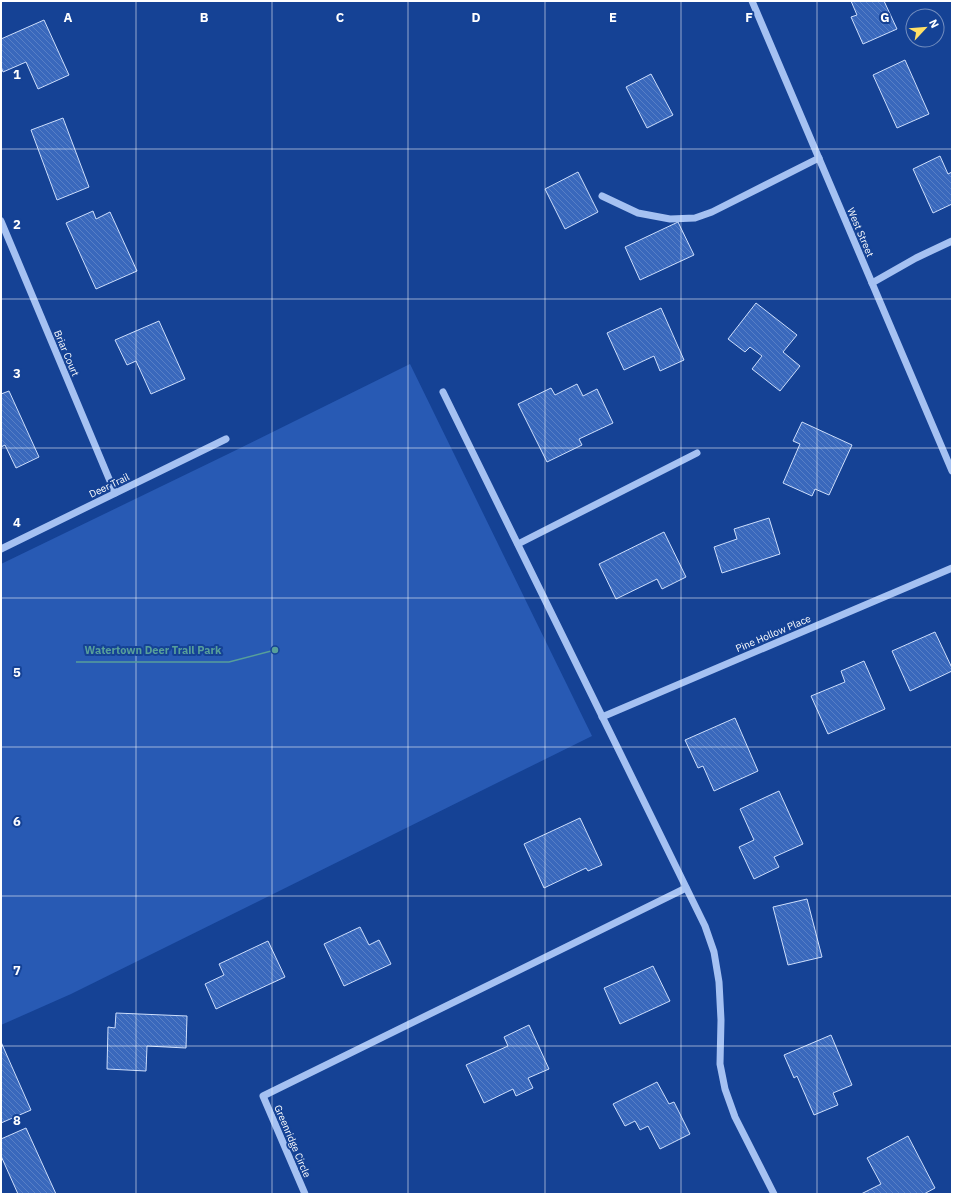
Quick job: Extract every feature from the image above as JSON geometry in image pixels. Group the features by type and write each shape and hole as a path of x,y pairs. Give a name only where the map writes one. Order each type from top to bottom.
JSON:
{"street":[{"name":"West Street","path":"752,1 872,283 949,454 952,471"},
{"path":"602,196 638,213 670,219 695,218 712,212 819,158"},
{"name":"Briar Court","path":"1,221 115,493"},
{"path":"872,283 916,258 952,241"},
{"path":"443,392 705,926 714,952 719,982 721,1020 720,1064 725,1089 735,1117 774,1194"},
{"name":"Deer Trail","path":"1,549 226,439"},
{"path":"518,544 697,453"},
{"name":"Pine Hollow Place","path":"602,717 952,568"},
{"name":"Greenridge Circle","path":"305,1194 263,1096 686,888"}],"shaded area":[{"path":"410,364 592,736 71,994 1,1025 1,564"}],"building":[{"path":"851,1 884,1 897,29 863,44 851,17 857,15"},
{"path":"44,20 69,75 38,89 26,62 3,72 1,67 1,39"},
{"path":"905,60 929,114 897,128 873,75"},
{"path":"651,74 673,115 647,128 626,87"},
{"path":"63,118 89,187 57,200 31,130"},
{"path":"940,156 948,174 952,172 952,204 933,213 913,169"},
{"path":"578,172 598,212 565,229 545,189"},
{"path":"93,211 96,219 110,212 137,271 96,289 66,223"},
{"path":"678,222 694,255 640,280 625,247"},
{"path":"756,303 797,335 783,352 800,366 780,391 752,369 762,356 750,347 745,352 728,339"},
{"path":"661,308 684,360 660,371 654,356 624,370 607,333"},
{"path":"159,321 185,379 151,394 136,361 127,365 115,340"},
{"path":"577,384 583,396 597,389 613,423 579,439 582,445 547,462 518,404 551,388 555,395"},
{"path":"9,391 39,457 16,468 5,445 1,447 1,394"},
{"path":"802,422 852,445 829,495 815,489 812,496 783,483 800,444 793,441"},
{"path":"769,518 780,554 722,573 714,547 737,539 734,529"},
{"path":"664,532 686,577 662,589 657,579 616,599 599,564"},
{"path":"935,632 952,671 910,691 892,651"},
{"path":"864,661 885,709 828,734 811,696 845,682 841,671"},
{"path":"735,718 758,771 714,791 703,766 698,768 685,740"},
{"path":"779,791 803,844 774,857 779,867 754,879 739,847 754,840 740,809"},
{"path":"580,818 602,865 588,871 586,868 544,888 524,844"},
{"path":"807,899 822,957 788,965 773,907"},
{"path":"360,927 369,945 379,940 391,964 344,986 324,944"},
{"path":"268,941 285,977 216,1009 205,984 224,975 219,964"},
{"path":"653,966 670,1001 620,1024 604,988"},
{"path":"116,1013 187,1016 186,1048 147,1046 146,1071 107,1069 108,1027 115,1028"},
{"path":"529,1025 549,1069 528,1078 533,1088 516,1096 513,1089 484,1103 466,1065 508,1046 504,1037"},
{"path":"831,1035 852,1085 833,1093 838,1105 814,1115 797,1076 794,1078 784,1055"},
{"path":"1,1042 31,1110 1,1123"},
{"path":"657,1082 669,1104 674,1102 690,1134 660,1149 648,1126 640,1130 635,1121 625,1126 613,1104"},
{"path":"26,1128 56,1194 18,1194 1,1156 1,1139"},
{"path":"908,1136 935,1188 924,1194 861,1194 881,1184 867,1158"}],"place":[{"name":"Watertown Deer Trail Park","path":"275,650"}]}
